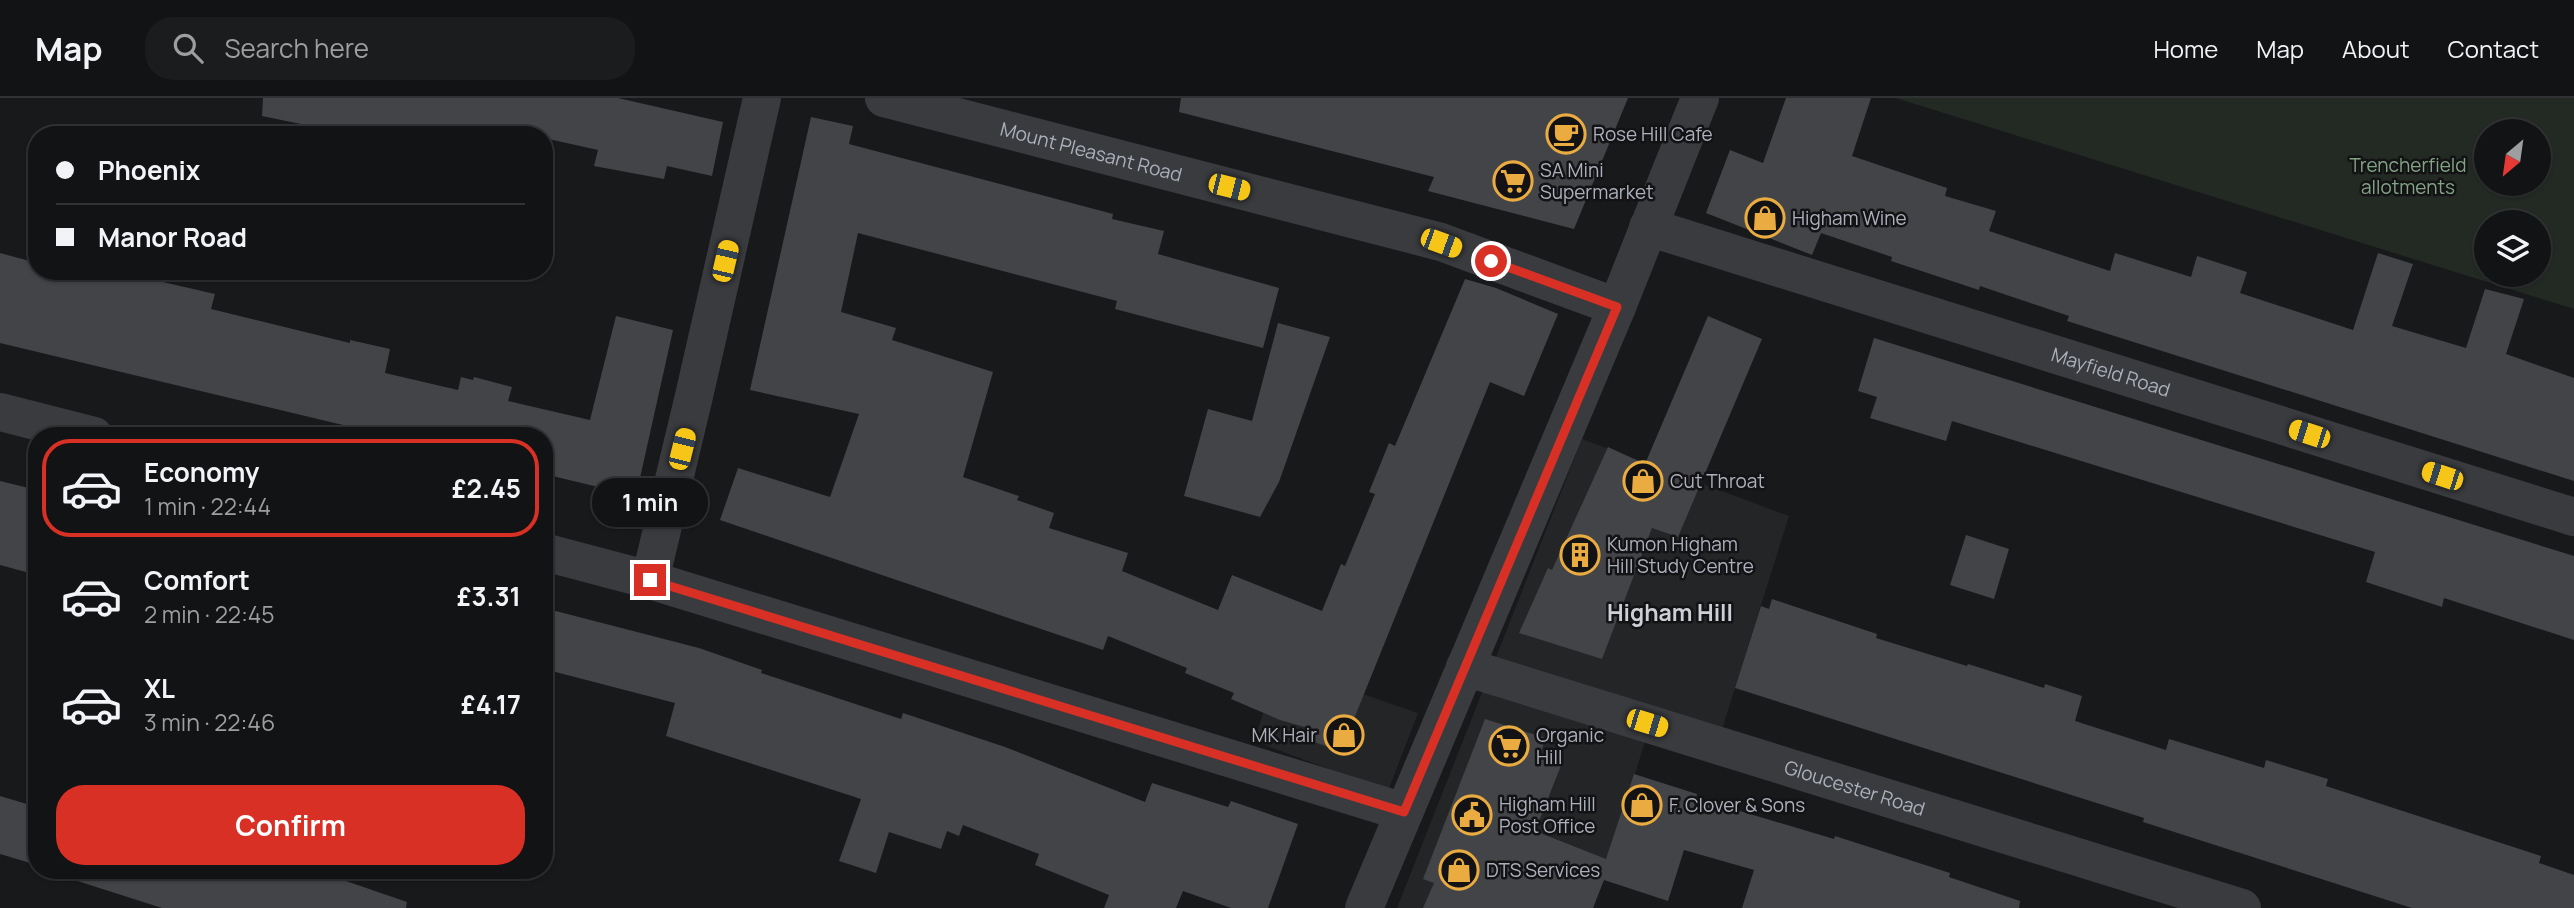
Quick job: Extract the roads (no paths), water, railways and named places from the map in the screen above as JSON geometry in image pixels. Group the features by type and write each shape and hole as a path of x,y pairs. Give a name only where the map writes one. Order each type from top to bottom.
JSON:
{"street":[{"path":"650,580 762,98"},
{"name":"Mount Pleasant Road","path":"884,98 1441,243 1617,307"},
{"path":"1364,908 1617,307 1700,98"},
{"name":"Mayfield Road","path":"1648,227 2574,517"},
{"path":"0,412 59,427"},
{"path":"553,554 650,580 1404,812"},
{"name":"Gloucester Road","path":"1465,667 2242,908"}],"place":[{"name":"Rose Hill Cafe","path":"1566,134"},
{"name":"SA Mini Supermarket","path":"1513,181"},
{"name":"Higham Wine","path":"1765,218"},
{"name":"Cut Throat","path":"1643,481"},
{"name":"Kumon Higham Hill Study Centre","path":"1580,555"},
{"name":"MK Hair","path":"1344,735"},
{"name":"Organic Hill","path":"1509,746"},
{"name":"F. Clover & Sons","path":"1642,805"},
{"name":"Higham Hill Post Office","path":"1472,815"},
{"name":"DTS Services","path":"1459,870"}],"district":[{"name":"Higham Hill","path":"1670,612"}],"park label":[{"name":"Trencherfield allotments","path":"2408,176"}]}
